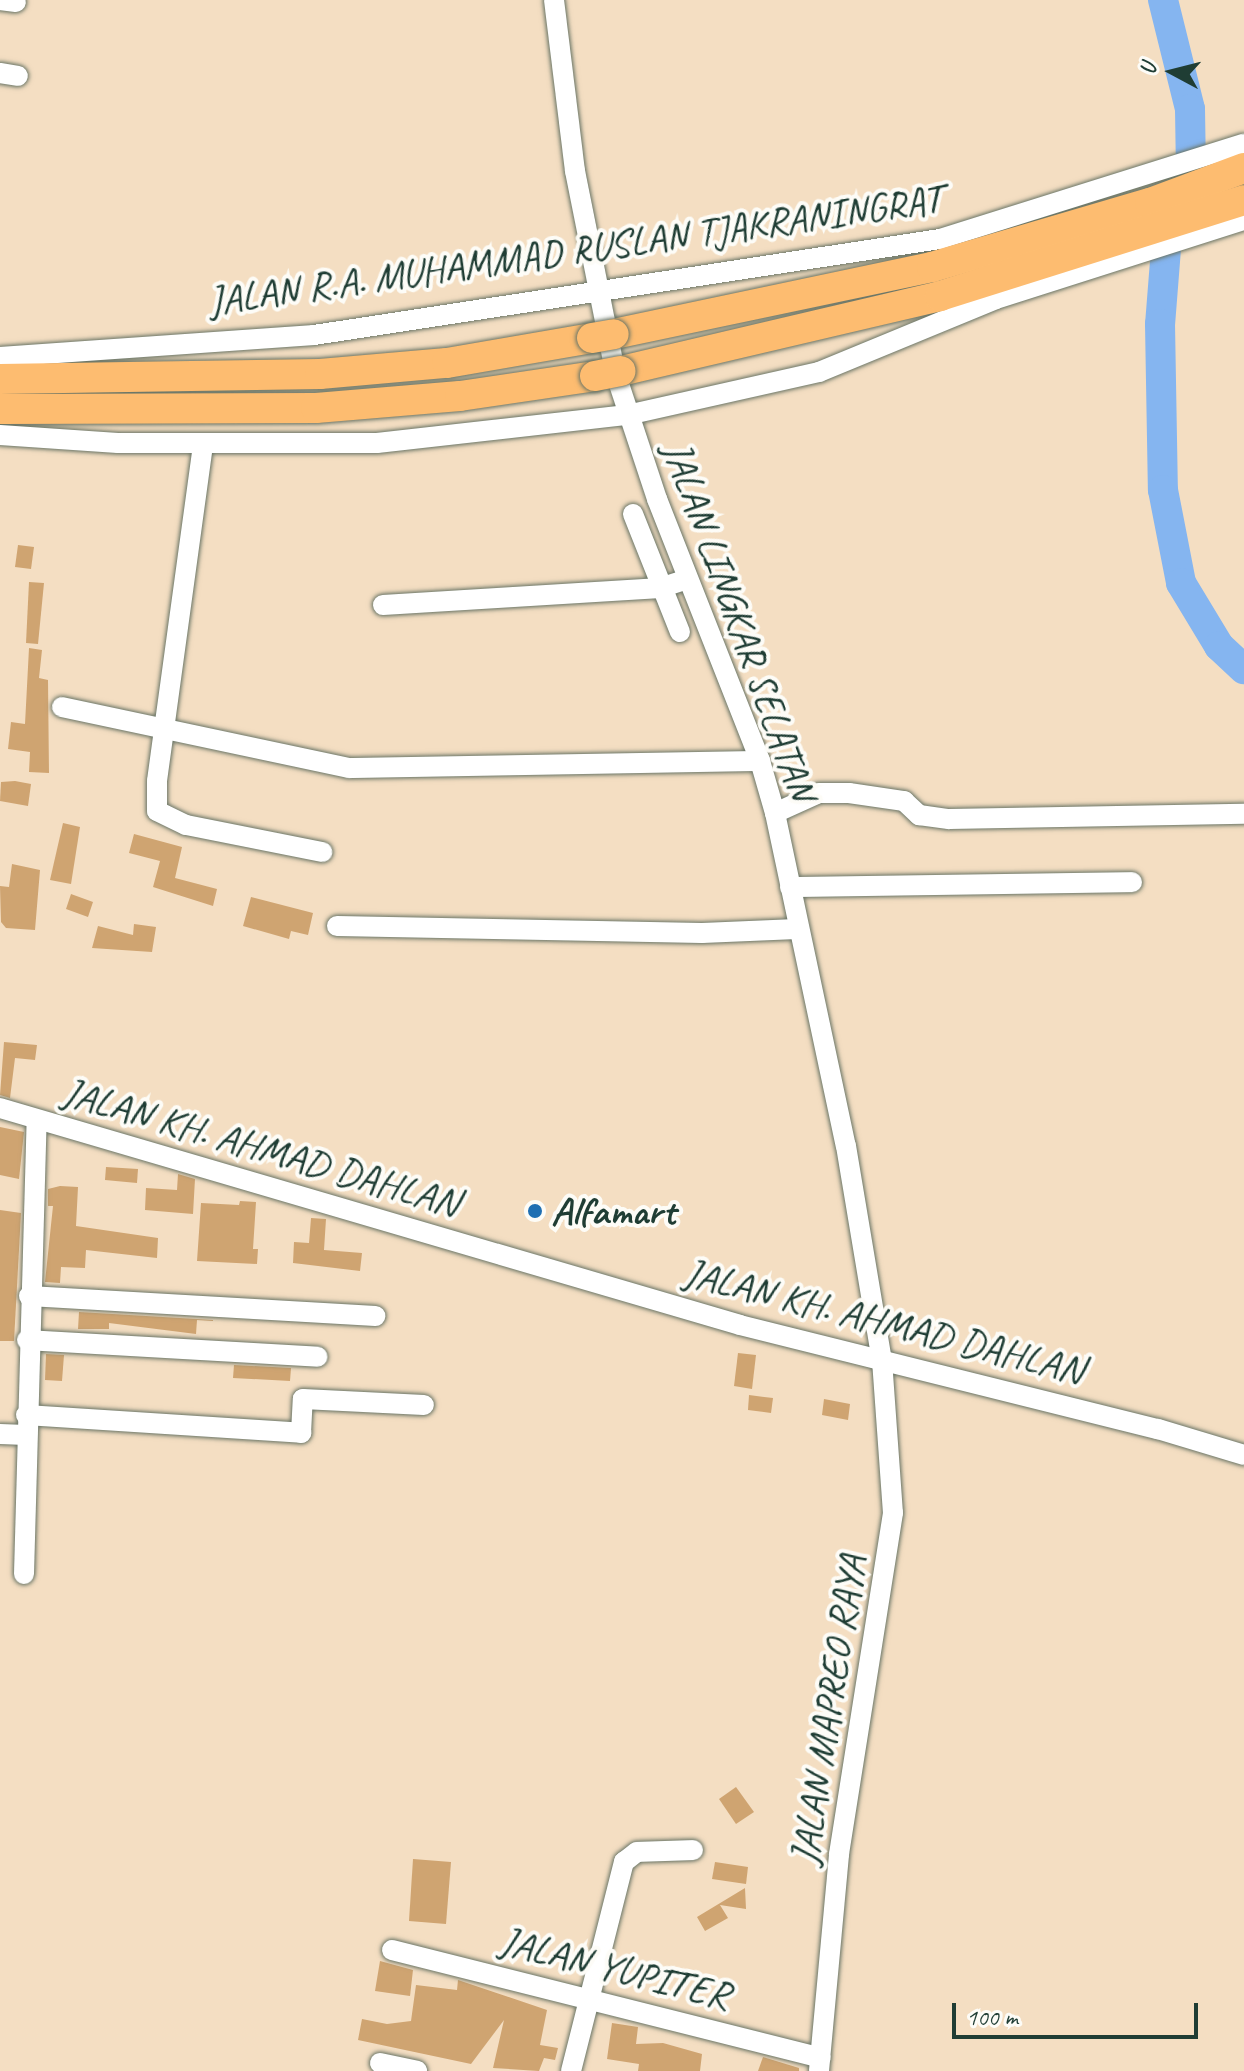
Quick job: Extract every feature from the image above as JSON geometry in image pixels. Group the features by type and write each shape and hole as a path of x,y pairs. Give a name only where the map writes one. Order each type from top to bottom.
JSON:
{"highway":[{"name":"JALAN R.A. MUHAMMAD RUSLAN TJAKRANINGRAT","path":"0,379 320,374 447,363 603,336 932,267 1168,222 1244,168"},
{"name":"JALAN R.A. MUHAMMAD RUSLAN TJAKRANINGRAT","path":"0,409 316,408 460,396 608,374 940,296 1244,200"}],"street":[{"name":"JALAN LINGKAR SELATAN","path":"554,0 575,171 627,415 760,761 775,813 797,929 846,1146 887,1361"},
{"name":"JALAN R.A. MUHAMMAD RUSLAN TJAKRANINGRAT","path":"0,357 314,335 600,295 940,239 1244,144"},
{"name":"JALAN R.A. MUHAMMAD RUSLAN TJAKRANINGRAT","path":"0,435 203,445 377,443 627,415 819,372 996,299 1168,222 1244,220"},
{"path":"203,445 155,800 160,816 322,852"},
{"path":"633,514 680,632"},
{"path":"383,605 660,588 688,579"},
{"path":"62,707 349,768 760,761"},
{"path":"775,813 819,793 849,793 904,801 919,815 949,819 1244,814"},
{"path":"790,887 1132,882"},
{"path":"337,926 702,933 797,929"},
{"name":"JALAN KH. AHMAD DAHLAN","path":"0,1108 37,1121 392,1219 740,1325 1244,1455"},
{"path":"24,1574 27,1340 37,1121"},
{"path":"29,1296 375,1316"},
{"path":"27,1340 318,1357"},
{"name":"JALAN MAPREO RAYA","path":"820,2064 841,1840 893,1513 887,1361"},
{"path":"0,1434 26,1425 301,1433 303,1399 424,1405"},
{"path":"571,2071 624,1862 637,1852 693,1850"},
{"name":"JALAN YUPITER","path":"392,1950 589,1997 820,2064"},
{"path":"380,2063 417,2071"}],"building":[{"path":"18,545 34,547 31,569 15,567"},
{"path":"29,582 44,583 38,644 26,643"},
{"path":"29,648 42,650 39,678 48,680 49,773 29,772 30,752 8,749 11,722 25,724"},
{"path":"1,782 31,784 28,806 0,801"},
{"path":"63,823 80,827 71,884 50,880"},
{"path":"134,834 182,847 175,878 217,889 213,906 153,887 160,861 129,853"},
{"path":"12,864 40,870 35,930 6,928 1,922 0,886 9,887"},
{"path":"71,894 93,902 88,917 66,909"},
{"path":"251,897 313,913 308,935 291,931 289,939 243,926"},
{"path":"134,924 156,927 152,952 92,948 98,926 133,935"},
{"path":"4,1042 37,1045 35,1060 15,1058 10,1098 0,1095"},
{"path":"0,1127 24,1132 19,1179 0,1175"},
{"path":"106,1167 138,1169 137,1183 105,1180"},
{"path":"178,1174 195,1179 193,1214 145,1210 146,1188 177,1190"},
{"path":"78,1187 76,1226 158,1238 157,1258 86,1250 85,1268 61,1267 60,1283 45,1282 53,1206 48,1206 48,1189"},
{"path":"240,1201 256,1202 253,1249 258,1249 257,1264 197,1261 201,1203 239,1205"},
{"path":"0,1210 21,1213 14,1341 0,1341"},
{"path":"311,1218 326,1219 324,1250 362,1253 360,1271 293,1263 294,1242 309,1243"},
{"path":"79,1312 213,1321 197,1320 196,1334 109,1323 109,1329 78,1329"},
{"path":"738,1353 756,1355 752,1389 734,1386"},
{"path":"46,1354 64,1355 62,1381 45,1380"},
{"path":"234,1365 291,1368 290,1381 233,1378"},
{"path":"749,1395 773,1398 771,1413 748,1410"},
{"path":"824,1399 850,1404 848,1420 822,1415"},
{"path":"736,1787 754,1812 736,1824 719,1799"},
{"path":"413,1859 451,1862 446,1924 409,1921"},
{"path":"715,1862 748,1867 746,1884 712,1879"},
{"path":"745,1888 746,1909 720,1905 728,1918 705,1931 697,1917"},
{"path":"380,1961 413,1970 410,1996 375,1991"},
{"path":"458,1980 547,2010 540,2045 558,2048 555,2060 544,2058 539,2071 493,2068 504,2020 471,2064 358,2040 362,2019 387,2024 411,2021 416,1985 457,1990"},
{"path":"612,2023 638,2027 636,2044 663,2043 702,2054 700,2071 638,2071 639,2064 607,2059"},
{"path":"763,2057 799,2068 799,2071 758,2071"}],"waterway":[{"path":"1163,0 1190,109 1191,174 1167,236 1160,324 1163,490 1181,583 1219,646 1244,669"}],"place":[{"name":"Alfamart","path":"535,1211"}]}
